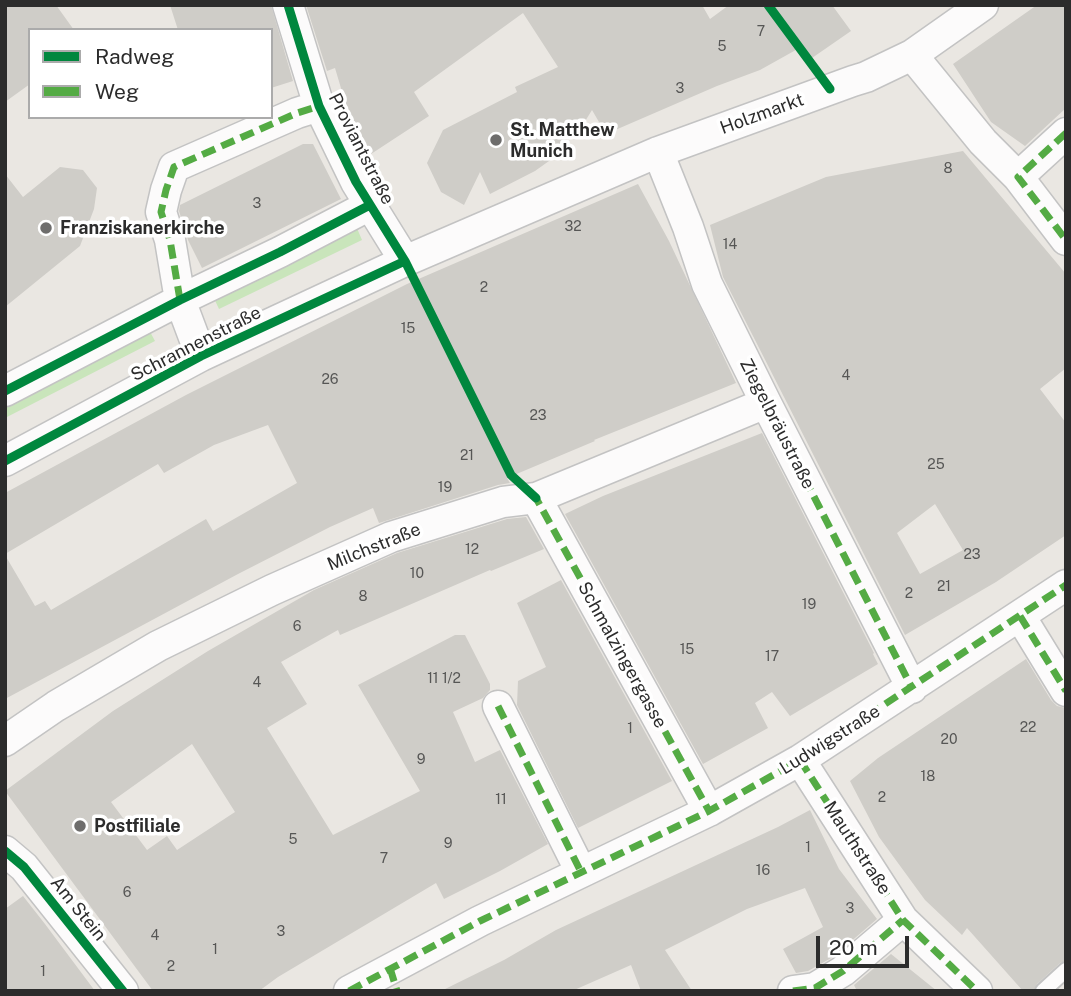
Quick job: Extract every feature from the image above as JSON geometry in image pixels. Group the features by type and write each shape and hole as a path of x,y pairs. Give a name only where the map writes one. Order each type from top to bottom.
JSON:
{"street":[{"name":"Proviantstraße","path":"288,5 319,106 356,182 405,261"},
{"name":"Holzmarkt","path":"658,152 866,77 912,55 982,5"},
{"path":"912,55 983,142 1018,177 1066,240"},
{"name":"Schrannenstraße","path":"201,356 180,300 170,240 160,212 174,167 319,106"},
{"path":"1018,177 1066,133"},
{"name":"Schrannenstraße","path":"5,461 201,356 405,261 658,152"},
{"name":"Ziegelbräustraße","path":"658,152 707,284 912,688"},
{"path":"5,391 370,205"},
{"name":"Milchstraße","path":"5,741 56,706 158,646 272,590 391,537 503,502 540,506 769,409"},
{"name":"Schmalzingergasse","path":"540,506 709,811"},
{"name":"Ludwigstraße","path":"349,991 394,979 480,921 709,811 800,760 1066,585"},
{"path":"1020,616 1066,691"},
{"path":"498,705 581,872"},
{"name":"Mauthstraße","path":"800,760 904,920 977,991"},
{"name":"Am Stein","path":"5,851 24,867 123,991"},
{"path":"793,991 815,988 843,971 904,920"}],"lane":[{"path":"1043,991 1066,970"}],"green space":[{"path":"356,226 362,240 219,309 212,294"},
{"path":"148,328 155,341 5,418 5,402"}],"building":[{"path":"5,5 56,5 73,28 28,28 28,85 5,102"},
{"path":"170,5 271,5 293,81 273,87 273,28 177,28"},
{"path":"306,5 702,5 710,19 729,5 832,5 851,31 812,58 803,46 760,70 606,134 592,110 576,136 569,131 563,151 535,171 490,194 480,172 464,205 441,192 427,163 443,130 517,92 515,87 558,67 523,13 414,92 429,116 371,154 346,105 335,68 327,71"},
{"path":"1037,5 1066,5 1066,108 1025,146 991,122 953,64"},
{"path":"303,144 313,144 341,199 202,268 188,240 179,211 180,205"},
{"path":"963,151 1066,274 1066,368 1040,389 1066,423 1066,535 996,582 905,635 723,277 710,225 826,177","holes":["935,504 963,550 920,574 897,533"]},
{"name":"Franziskanerkirche","path":"60,167 83,170 97,188 94,209 80,246 5,307 5,174 23,197"},
{"path":"638,184 669,241 736,383 507,478 510,483 379,523 373,508 238,574 5,699 5,555 35,606 45,601 51,610 206,519 213,531 297,483 268,425 214,445 164,473 158,464 5,554 5,493 186,395 407,284"},
{"path":"762,433 878,664 790,716 772,692 755,703 768,728 703,764 565,514 603,496"},
{"path":"526,517 544,549 340,635 338,630 281,662 307,704 267,728 333,835 420,791 358,685 455,635 465,635 490,684 490,690 483,698 453,712 475,762 500,750 548,844 444,899 436,883 259,991 153,991 5,791 113,711 208,651 314,590 397,553 507,519","holes":["192,744 235,812 177,850 167,836 147,850 111,802"]},
{"path":"561,580 672,781 578,828 517,705 518,681 546,667 517,603"},
{"path":"1026,659 1051,700 1057,706 1066,708 1066,961 1060,963 1037,984 1034,991 1023,991 967,928 962,935 925,900 879,837 850,781 878,758"},
{"path":"810,810 839,869 877,919 833,957 808,971 796,973 783,949 823,927 805,888 747,909 665,950 692,991 641,991 631,965 572,991 441,991 504,960 556,930"},
{"path":"23,896 95,991 5,991 5,909"},
{"path":"891,954 937,991 857,991 854,985"}],"marked path":[{"path":"180,300 170,240 161,212 174,167 319,106"},
{"path":"1066,133 1018,177 1066,240"},
{"path":"766,403 912,688"},
{"path":"531,494 536,498 709,811"},
{"path":"349,991 480,921 709,811 800,760 1066,585"},
{"path":"1020,616 1066,691"},
{"path":"498,706 581,872"},
{"path":"800,760 903,920 977,991"},
{"path":"793,991 815,988 843,971 903,920"},
{"path":"390,968 397,991"}],"cycle path":[{"path":"288,5 319,106 356,182 405,261 511,475 536,498"},
{"path":"768,5 830,89"},
{"path":"5,391 370,205"},
{"path":"5,461 201,356 405,261"},
{"path":"5,851 24,867 123,991"}],"place":[{"name":"St. Matthew Munich","path":"496,140"},
{"name":"Franziskanerkirche","path":"46,228"},
{"name":"Postfiliale","path":"80,826"}]}
